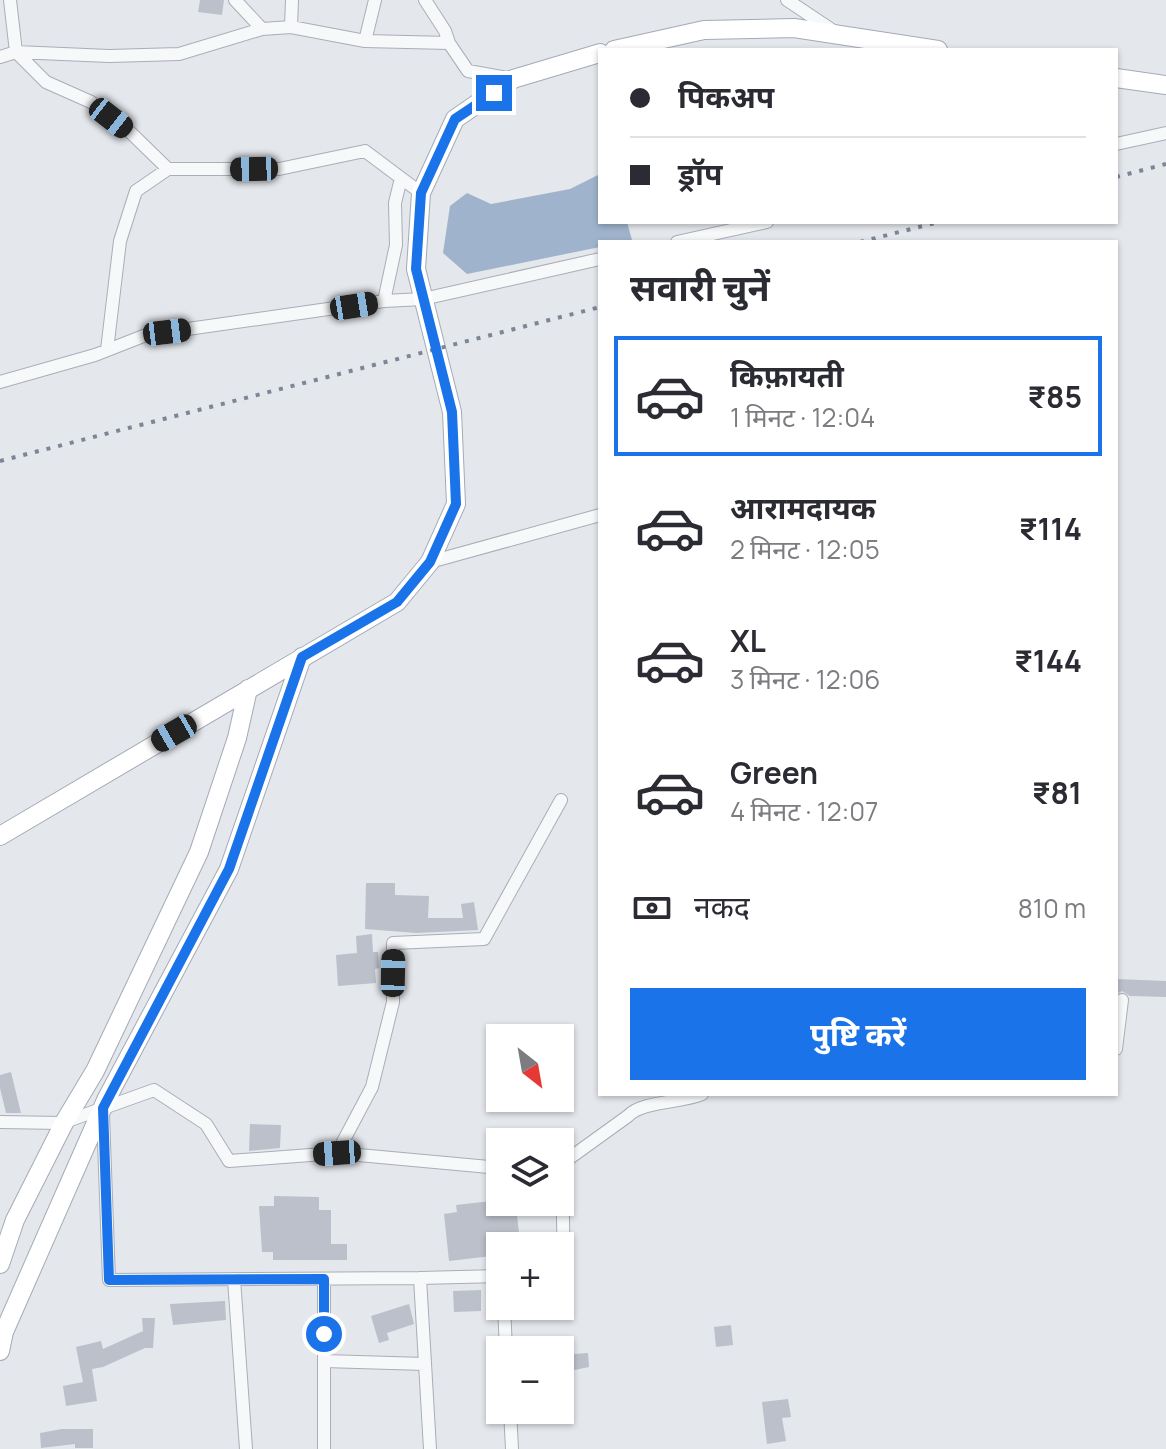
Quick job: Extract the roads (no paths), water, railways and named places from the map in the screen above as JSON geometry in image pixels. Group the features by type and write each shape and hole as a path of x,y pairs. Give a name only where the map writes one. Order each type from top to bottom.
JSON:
{"main road":[{"path":"623,48 704,30 794,28 926,48"},
{"path":"0,836 397,602 430,562 456,504 452,412 416,269 421,193 455,119 513,79 598,54"},
{"path":"1118,78 1166,85"},
{"path":"0,1351 4,1332 103,1108 229,869 302,657"},
{"path":"0,1264 15,1220 65,1121 95,1071 199,852 237,738 248,689"}],"street":[{"path":"10,0 16,52 46,82 91,102 131,133 168,169"},
{"path":"235,0 262,29"},
{"path":"291,27 292,0"},
{"path":"365,41 375,0"},
{"path":"425,0 468,71 513,79"},
{"path":"787,0 838,34"},
{"path":"0,57 16,52 109,56 179,54 262,29 291,27 365,41 449,43"},
{"path":"1118,144 1166,133"},
{"path":"107,350 120,241 136,191 168,169 279,169 365,151 421,193"},
{"path":"384,301 396,245 395,203 401,178"},
{"path":"686,240 758,224"},
{"path":"0,382 146,335 384,301 423,299 598,259"},
{"path":"430,562 598,516"},
{"path":"337,1153 372,1087 393,1002 393,943 484,939 561,800"},
{"path":"1118,1033 1122,1000"},
{"path":"0,1122 65,1121 154,1090 206,1124 229,1161 337,1153 486,1167"},
{"path":"574,1155 635,1109 697,1096"},
{"path":"103,1108 109,1280 486,1276"},
{"path":"420,1278 430,1449"},
{"path":"234,1279 246,1449"},
{"path":"324,1279 324,1449"},
{"path":"324,1361 425,1364"},
{"path":"511,1424 512,1449"}],"water":[{"path":"598,175 598,224 628,224 632,240 598,240 598,247 467,274 443,253 450,206 467,193 491,204 570,189"}],"railway":[{"path":"1118,176 1166,164"},
{"path":"868,240 931,224"},
{"path":"0,461 598,308"}]}
